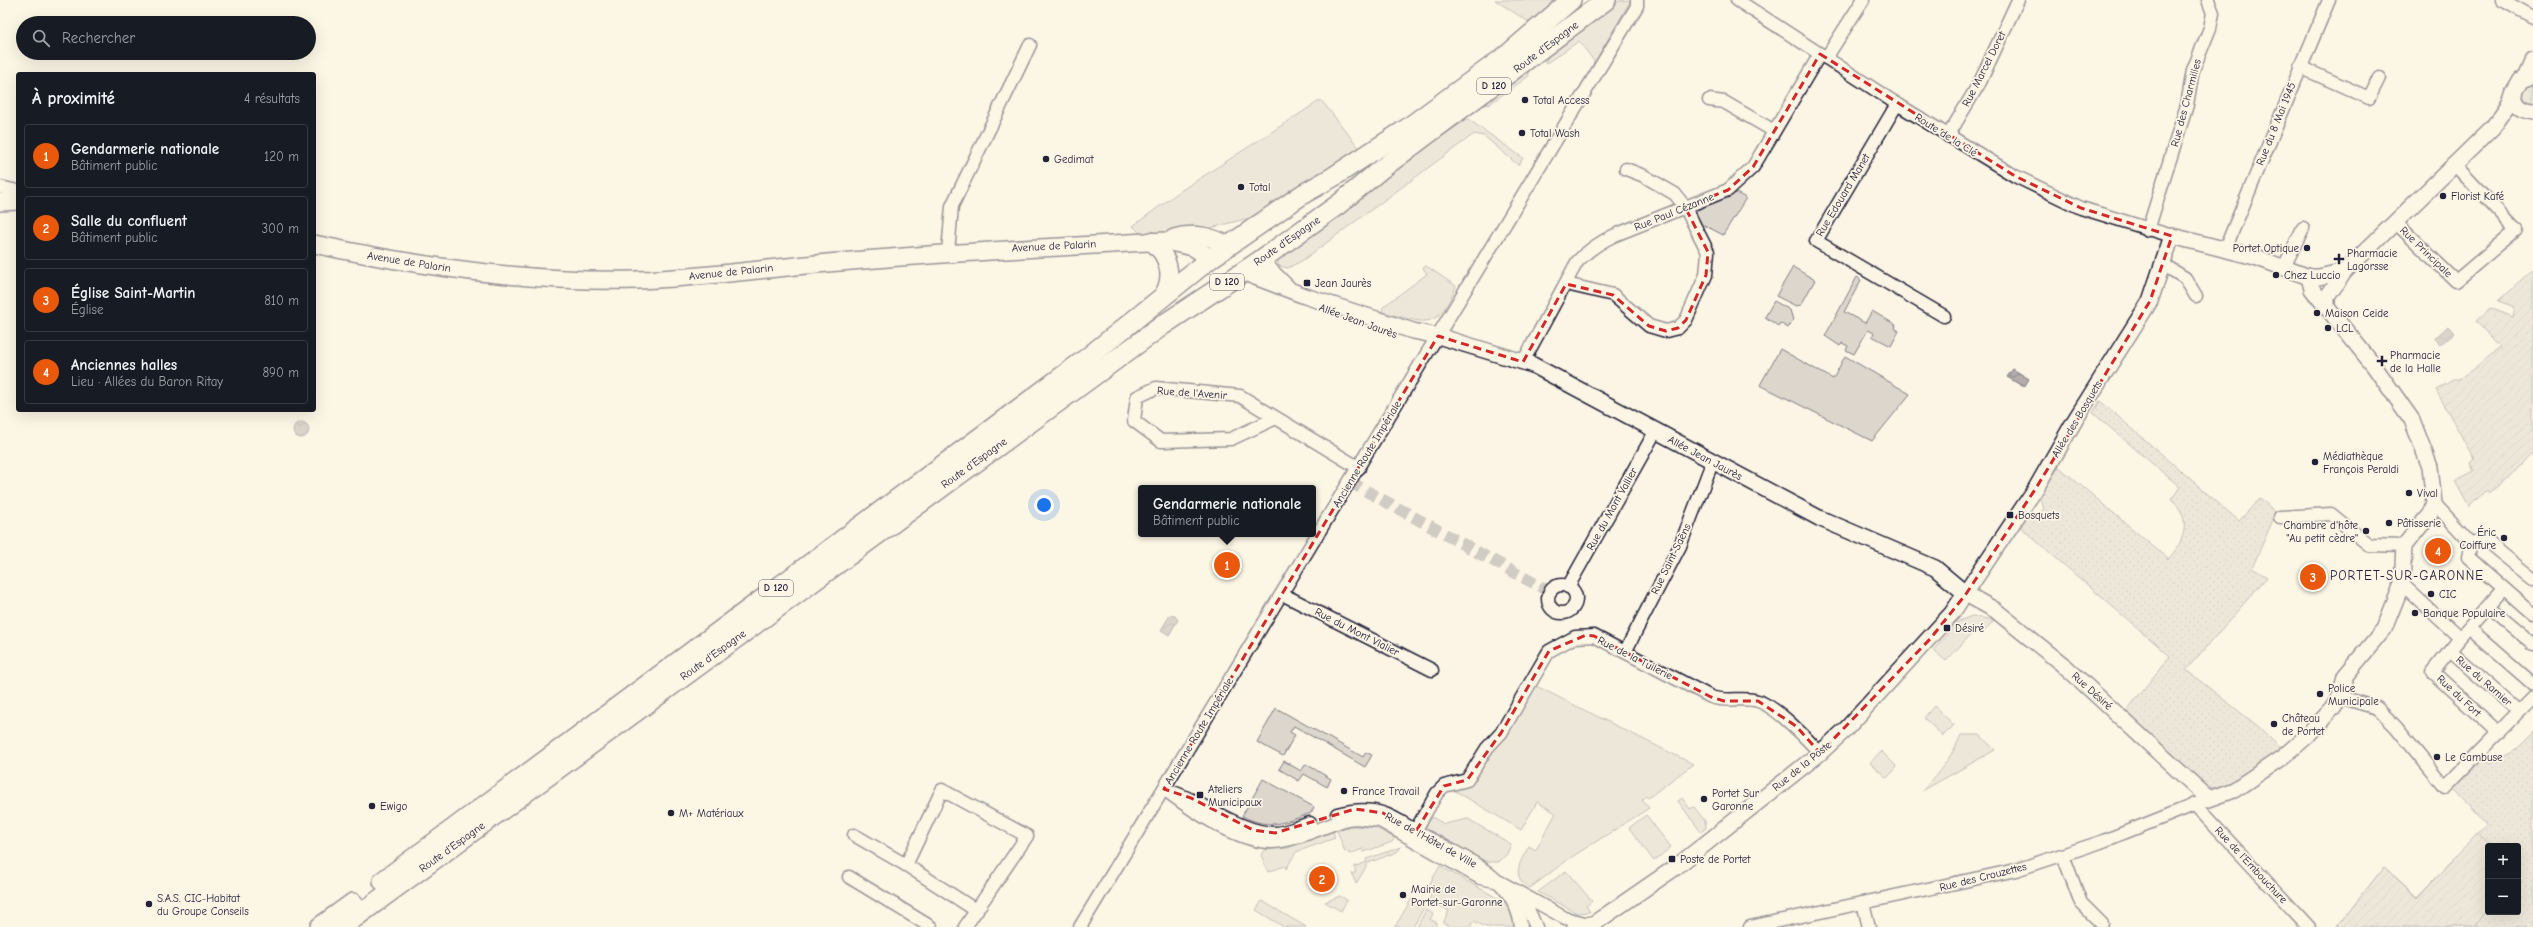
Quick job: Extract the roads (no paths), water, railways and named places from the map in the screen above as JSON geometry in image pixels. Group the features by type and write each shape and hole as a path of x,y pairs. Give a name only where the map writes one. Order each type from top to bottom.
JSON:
{"main road":[{"name":"Route d'Espagne","path":"320,927 1087,358 1211,258 1303,194 1333,177 1405,130 1507,55 1571,0"},
{"name":"Route d'Espagne","path":"342,927 1163,325 1250,267 1339,204 1380,170 1606,0"},
{"path":"0,202 16,201"},
{"name":"Avenue de Palarin","path":"316,244 414,264 473,271 604,280 678,277 948,252 1158,241 1180,236 1200,236 1220,241 1229,246"},
{"name":"Avenue de Palarin","path":"1158,241 1193,247 1211,258"},
{"path":"1156,302 1166,290 1169,268 1158,241"},
{"path":"1229,246 1250,267"},
{"path":"1211,258 1250,267"}],"street":[{"name":"Route de la Clé","path":"1737,0 1897,104 2015,176 2081,208 2148,230 2172,236"},
{"name":"Rue Paul Cézanne","path":"1523,362 1578,262 1599,242 1728,190 1753,167 1774,131 1823,56 1864,0"},
{"name":"Rue des Charmilles","path":"2148,230 2187,105 2193,70 2210,28 2213,13 2208,0"},
{"name":"Rue du 8 Mai 1945","path":"2225,249 2300,67 2330,0"},
{"path":"2502,0 2533,17"},
{"name":"Rue Marcel Doret","path":"1948,136 1980,82 2012,2"},
{"name":"Ancienne Route Impériale","path":"1080,927 1359,468 1637,3"},
{"path":"948,252 952,206 1030,45"},
{"name":"Rue Principale","path":"2327,305 2327,297 2345,271 2493,127 2507,108 2518,83 2529,77 2533,60"},
{"path":"2300,67 2369,98 2378,78"},
{"path":"2514,92 2516,104 2530,112"},
{"path":"1709,100 1724,102 1774,131"},
{"name":"Rue Edouard Manet","path":"1897,104 1816,241 1944,316"},
{"name":"Rue Principale","path":"2493,127 2530,112"},
{"name":"Rue Principale","path":"2396,222 2456,281 2516,230 2454,164"},
{"path":"1566,284 1613,295 1649,326 1666,331 1678,328 1686,320 1706,275 1708,252 1685,207 1675,194 1644,176 1626,169"},
{"path":"0,187 16,191"},
{"path":"2284,267 2303,228"},
{"path":"2172,236 2225,249 2284,267 2314,277 2324,286 2333,289"},
{"name":"Allée des Bosquets","path":"1966,594 2036,488 2075,420 2142,315 2150,301 2164,265 2172,236"},
{"path":"2164,265 2186,278 2196,296"},
{"name":"Allée Jean Jaurès","path":"1250,267 1290,290 1304,296 1413,331 1438,336 1523,362 1712,463 1819,518 1935,568 1966,594"},
{"path":"2314,277 2345,271"},
{"path":"2209,799 2234,790 2283,757 2307,736 2340,697 2345,676 2384,629 2402,584 2404,546 2430,514 2434,503 2430,467 2412,420 2374,366 2327,305 2312,289 2314,277"},
{"name":"Rue de l'Avenir","path":"1276,418 1231,439 1161,441 1134,420 1137,397 1156,388 1240,396 1359,468"},
{"name":"Rue du Mont Vallier","path":"1568,587 1655,432"},
{"name":"Rue Saint-Saëns","path":"1624,652 1680,546 1712,463"},
{"path":"2434,503 2471,544"},
{"path":"2280,517 2331,514 2369,545 2404,546"},
{"path":"2471,544 2485,540 2530,571"},
{"path":"2471,544 2468,557 2533,614"},
{"path":"2402,584 2460,638"},
{"name":"Rue du Fort","path":"2499,733 2433,672 2460,638 2470,629 2503,589"},
{"name":"Rue du Mont Vlalier","path":"1282,594 1432,670"},
{"name":"Rue de la Poste","path":"1575,927 1590,926 1676,867 1820,753 1846,729 1930,639 1966,594"},
{"name":"Rue Désiré","path":"1966,594 1995,610 2067,668 2209,799"},
{"path":"2489,607 2533,644"},
{"path":"2470,629 2533,684"},
{"name":"Rue de la Tuilerie","path":"1413,835 1437,793 1444,786 1467,780 1487,748 1501,733 1546,657 1555,647 1575,637 1586,635 1594,636 1711,697 1724,701 1758,701 1796,726 1820,753"},
{"name":"Rue du Ramier","path":"2450,651 2518,711"},
{"path":"2340,697 2377,708 2396,728 2445,787 2533,697"},
{"name":"Rue de l'Hôtel de Ville","path":"1164,789 1186,806 1254,841 1282,841 1356,818 1380,821 1413,835 1480,878 1500,882 1565,918 1590,926"},
{"path":"906,865 942,790 1027,836 965,927"},
{"name":"Rue des Crouzettes","path":"1758,926 2016,870 2063,855 2209,799"},
{"name":"Rue de l'Embouchure","path":"2194,804 2309,927"},
{"path":"854,835 906,865 977,911"},
{"path":"2063,855 2081,903 2102,924"},
{"path":"849,877 931,927"},
{"path":"1500,882 1514,902 1521,927"},
{"path":"1521,894 1536,927"},
{"path":"1863,903 1869,927"}],"water":[{"path":"2448,326 2454,333 2440,345 2435,338"},
{"path":"2013,369 2029,379 2024,387 2007,377"},
{"path":"301,422 307,424 309,430 307,436 301,438 295,436 293,430 295,424"},
{"path":"1170,615 1175,616 1178,620 1169,635 1161,630"}],"tunnel":[{"path":"1350,482 1550,592"}],"place":[{"name":"Total Access","path":"1525,100"},
{"name":"Total Wash","path":"1522,133"},
{"name":"Gedimat","path":"1046,159"},
{"name":"Total","path":"1241,187"},
{"name":"Florist Kafé","path":"2443,196"},
{"name":"Portet Optique","path":"2307,248"},
{"name":"Pharmacie Lagorsse","path":"2339,259"},
{"name":"Chez Luccio","path":"2276,275"},
{"name":"Jean Jaurès","path":"1307,283"},
{"name":"Maison Ceide","path":"2317,313"},
{"name":"LCL","path":"2328,328"},
{"name":"Pharmacie de la Halle","path":"2382,361"},
{"name":"Médiathèque François Peraldi","path":"2315,462"},
{"name":"Vival","path":"2409,493"},
{"name":"Bosquets","path":"2010,515"},
{"name":"Pâtisserie","path":"2389,523"},
{"name":"Chambre d'hôte \"Au petit cèdre\"","path":"2366,531"},
{"name":"Éric Coiffure","path":"2504,538"},
{"name":"Anciennes halles","path":"2438,551"},
{"name":"Gendarmerie nationale","path":"1227,565"},
{"name":"Église Saint-Martin","path":"2313,577"},
{"name":"CIC","path":"2431,594"},
{"name":"Banque Populaire","path":"2415,613"},
{"name":"Désiré","path":"1947,628"},
{"name":"Police Municipale","path":"2320,694"},
{"name":"Château de Portet","path":"2274,724"},
{"name":"Le Cambuse","path":"2437,757"},
{"name":"France Travail","path":"1344,791"},
{"name":"Ateliers Municipaux","path":"1200,795"},
{"name":"Portet Sur Garonne","path":"1704,799"},
{"name":"Ewigo","path":"372,806"},
{"name":"M+ Matériaux","path":"671,813"},
{"name":"Poste de Portet","path":"1672,859"},
{"name":"Salle du confluent","path":"1322,879"},
{"name":"Mairie de Portet-sur-Garonne","path":"1403,895"},
{"name":"S.A.S. CIC-Habitat du Groupe Conseils","path":"149,904"}],"district":[{"name":"PORTET-SUR-GARONNE","path":"2407,575"}]}
